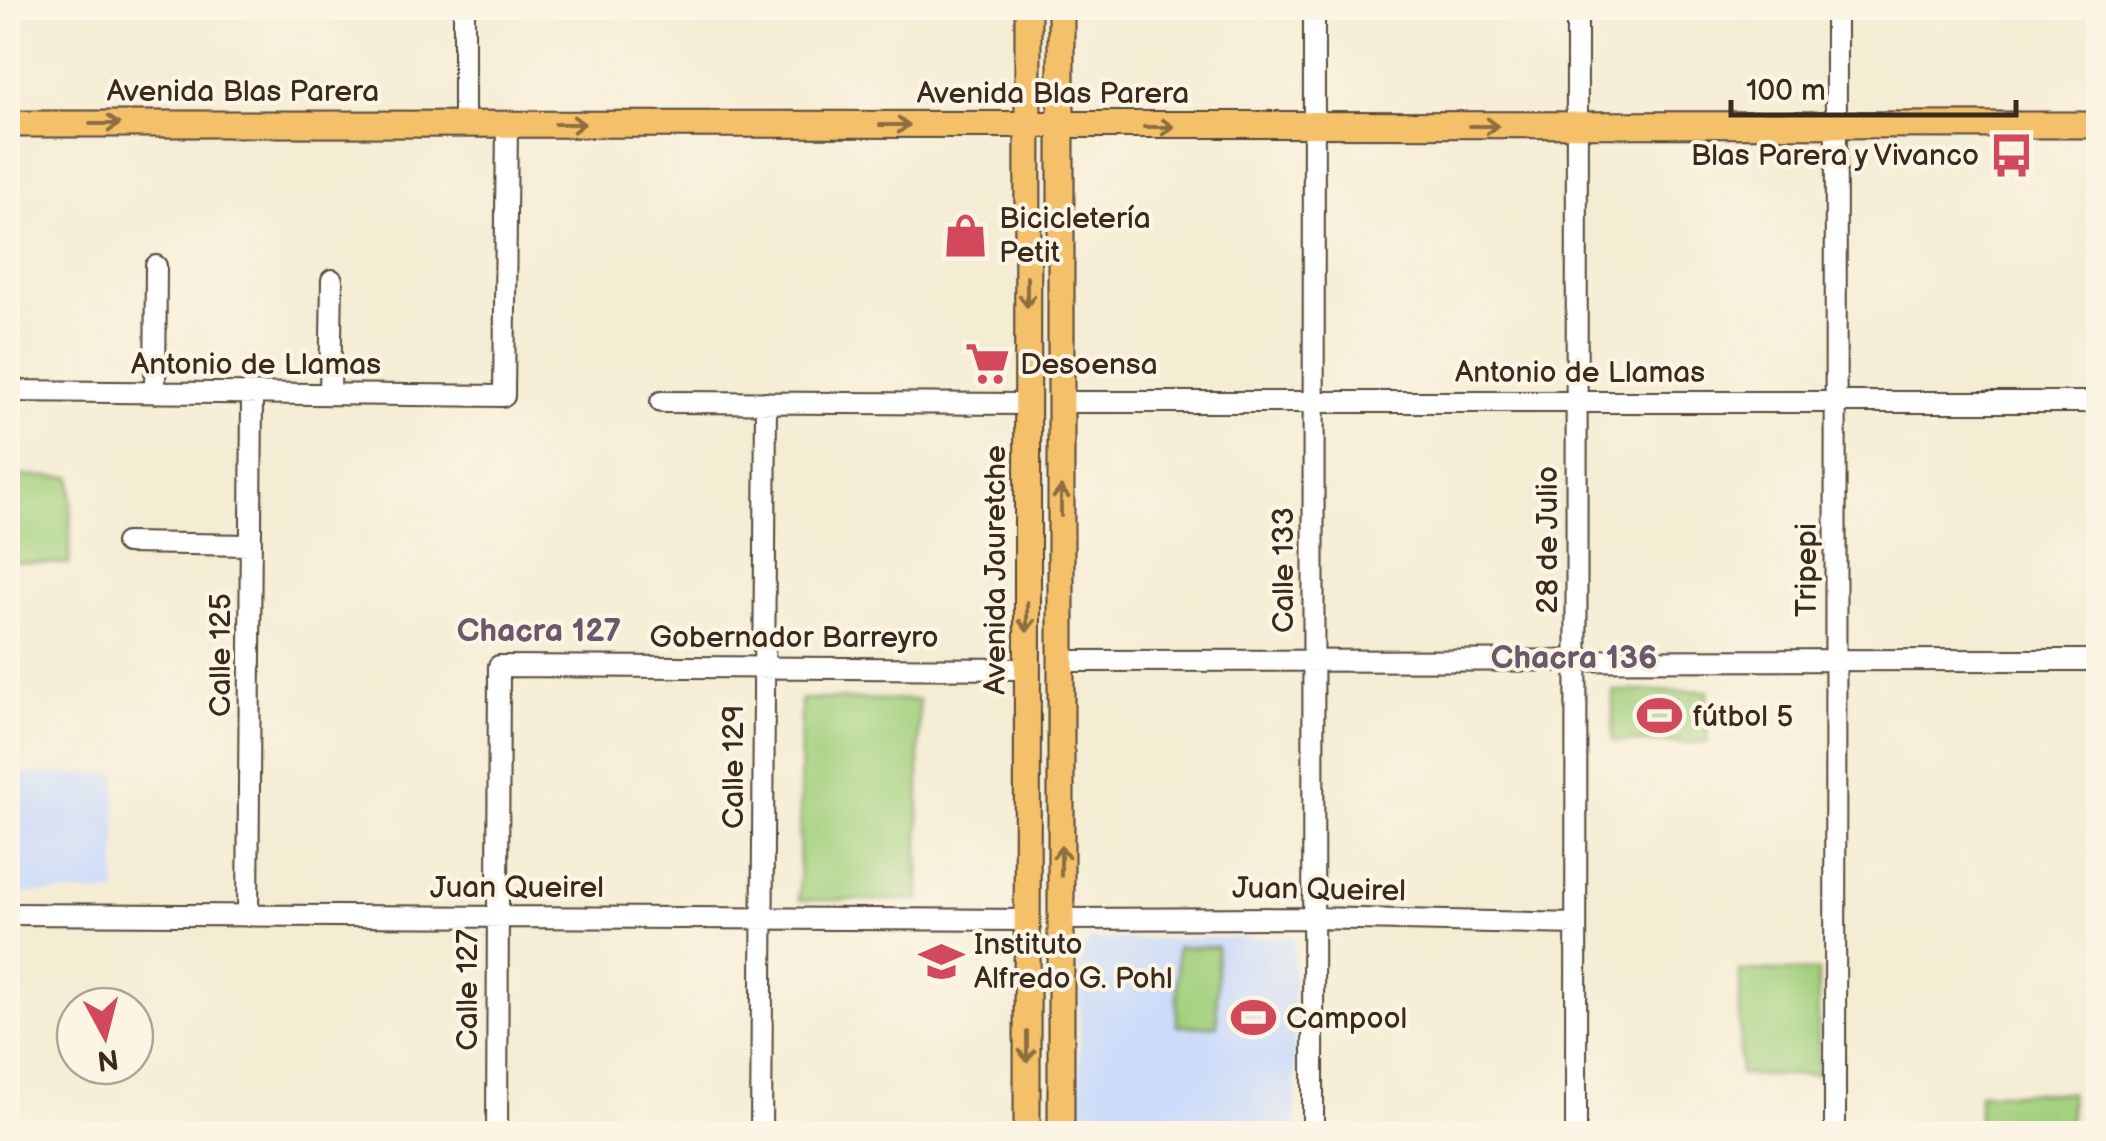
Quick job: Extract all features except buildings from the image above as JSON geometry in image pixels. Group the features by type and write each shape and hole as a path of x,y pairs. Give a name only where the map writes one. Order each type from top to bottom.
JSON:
{"main road":[{"name":"Avenida Jauretche","path":"1027,1134 1028,8"},
{"path":"1061,1134 1062,8"},
{"name":"Avenida Blas Parera","path":"8,124 2098,125"}],"street":[{"path":"464,8 464,124"},
{"name":"Calle 133","path":"1313,1134 1314,8"},
{"name":"28 de Julio","path":"1576,1134 1577,8"},
{"name":"Tripepi","path":"1835,1134 1836,8"},
{"name":"Antonio de Llamas","path":"8,391 504,396 506,124"},
{"path":"155,394 156,266"},
{"path":"330,394 332,280"},
{"name":"Calle 125","path":"248,916 252,395"},
{"path":"661,402 1027,404"},
{"name":"Calle 129","path":"761,1134 766,402"},
{"name":"Antonio de Llamas","path":"1061,402 2098,402"},
{"path":"126,543 251,545"},
{"path":"1061,661 2098,660"},
{"name":"Gobernador Barreyro","path":"500,666 1027,669"},
{"name":"Calle 127","path":"496,1134 500,666"},
{"name":"Juan Queirel","path":"8,914 1027,920"},
{"name":"Juan Queirel","path":"1061,919 1313,918 1576,924"}],"shaded area":[{"path":"117,773 116,893 16,893 18,774"},
{"path":"1293,937 1296,1133 1079,1134 1080,955 1090,940"}],"green space":[{"path":"16,476 72,477 69,564 14,562"},
{"name":"fútbol 5","path":"1613,691 1708,691 1707,743 1613,741"},
{"path":"801,699 919,700 919,900 799,900"},
{"path":"1177,947 1217,947 1217,1026 1177,1026"},
{"path":"1740,971 1818,971 1818,1075 1740,1075"},
{"path":"1979,1093 2070,1093 2070,1133 1979,1133"}],"place":[{"name":"Blas Parera y Vivanco","path":"2012,155"},
{"name":"Bicicletería Petit","path":"966,235"},
{"name":"Desoensa","path":"987,364"},
{"name":"fútbol 5","path":"1660,716"},
{"name":"Instituto Alfredo G. Pohl","path":"941,961"},
{"name":"Campool","path":"1253,1018"}],"district":[{"name":"Chacra 127","path":"539,630"},
{"name":"Chacra 136","path":"1574,657"}]}
